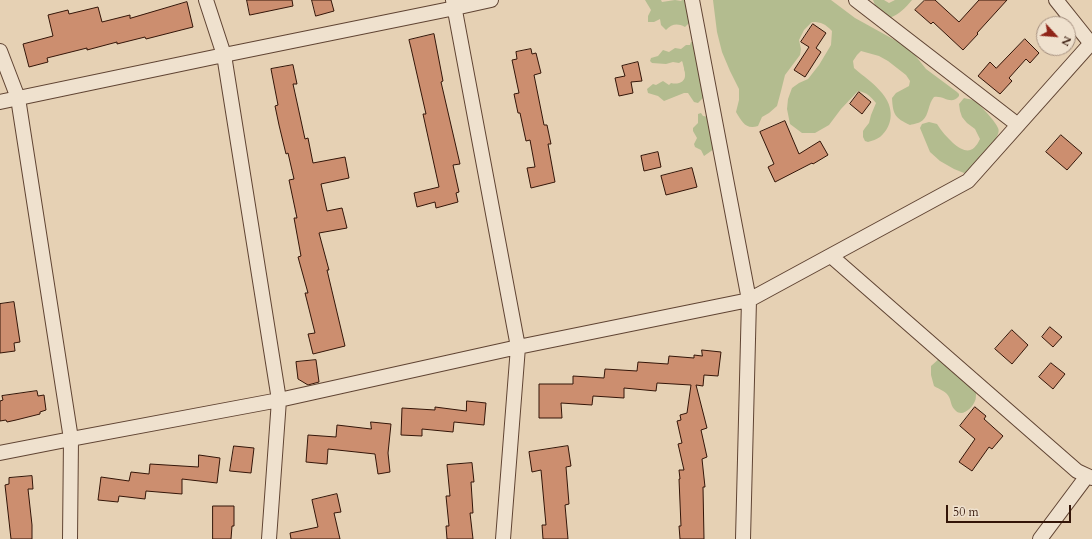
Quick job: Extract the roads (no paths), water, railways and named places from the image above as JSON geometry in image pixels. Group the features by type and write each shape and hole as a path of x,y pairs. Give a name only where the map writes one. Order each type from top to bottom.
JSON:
{"street":[{"path":"206,0 224,55 279,400 268,539"},
{"path":"0,102 224,55 454,4 491,0"},
{"path":"692,0 749,300 743,539"},
{"path":"856,0 1018,125"},
{"path":"0,453 279,400 518,347 749,300 968,181 1092,44 1056,0"},
{"path":"454,4 518,347 503,539"},
{"path":"0,51 18,98 71,439 70,539"},
{"path":"831,256 1077,471 1090,477 1040,539"}]}
